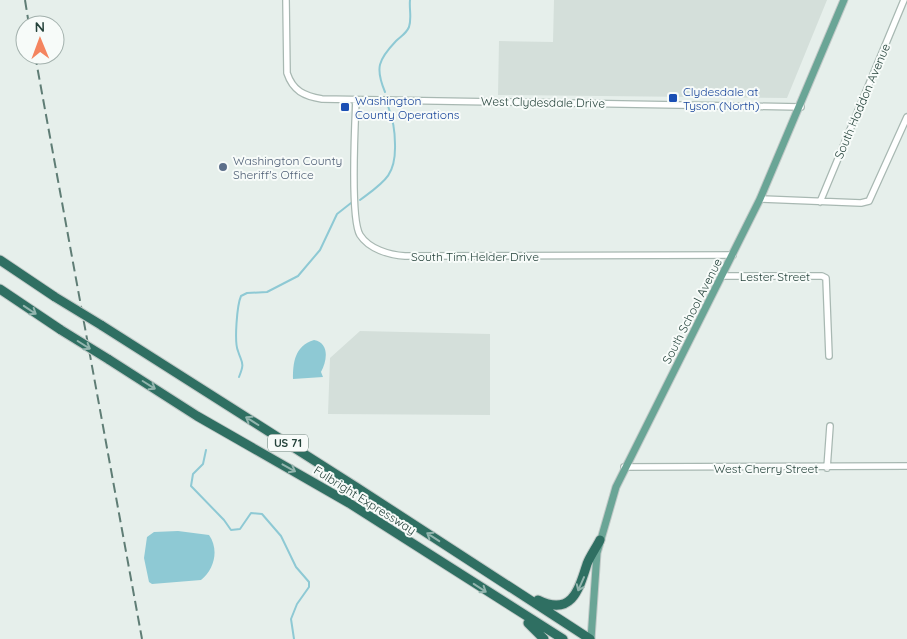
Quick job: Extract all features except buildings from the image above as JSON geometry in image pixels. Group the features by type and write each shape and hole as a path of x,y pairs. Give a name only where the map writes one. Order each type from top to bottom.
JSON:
{"highway":[{"name":"Fulbright Expressway","path":"0,260 474,563"},
{"name":"Fulbright Expressway","path":"0,289 197,416 348,503 563,639"},
{"path":"474,563 540,601 558,604 573,598 580,589 587,564 600,540"},
{"name":"US 71","path":"474,563 590,639"},
{"path":"505,604 544,639"}],"main road":[{"name":"South School Avenue","path":"590,639 593,587 600,540 611,500 624,467 723,276 760,199 801,107 844,0"}],"street":[{"name":"West Clydesdale Drive","path":"286,0 286,60 291,84 309,97 356,100 801,107"},
{"name":"South Haddon Avenue","path":"820,202 904,0"},
{"name":"South Tim Helder Drive","path":"356,100 356,225 364,240 380,250 405,256 733,255"},
{"path":"760,199 869,202 874,195 907,117"},
{"name":"Lester Street","path":"723,276 822,276 826,278 829,356"},
{"path":"827,468 830,426"},
{"name":"West Cherry Street","path":"624,467 827,468 907,466"}],"shaded area":[{"path":"554,0 827,0 787,98 498,95 499,41 553,42"},
{"path":"360,331 490,334 490,415 328,414 330,358"}],"water":[{"path":"314,340 323,345 326,353 325,363 321,372 323,377 293,379 293,367 296,356 302,347"},
{"path":"178,531 209,535 215,552 210,570 201,580 152,584 149,582 144,558 147,537 154,532"}],"waterway":[{"path":"385,92 380,77 380,65 385,54 409,27 410,0"},
{"path":"360,200 382,183 391,171 395,155 395,134 388,106"},
{"path":"239,377 242,363 237,346 236,332 241,296 247,293 267,292 298,276 320,250 337,214 351,203"},
{"path":"206,450 203,464 193,474 191,486 224,520 231,530 240,529 251,513 262,514 281,536 296,567 309,582 309,587 297,604 291,619 294,639"}],"railway":[{"path":"25,0 27,15"},
{"path":"37,65 142,639"}],"place":[{"name":"Clydesdale at Tyson (North)","path":"673,98"},
{"name":"Washington County Operations","path":"345,107"},
{"name":"Washington County Sheriff's Office","path":"223,167"}]}
